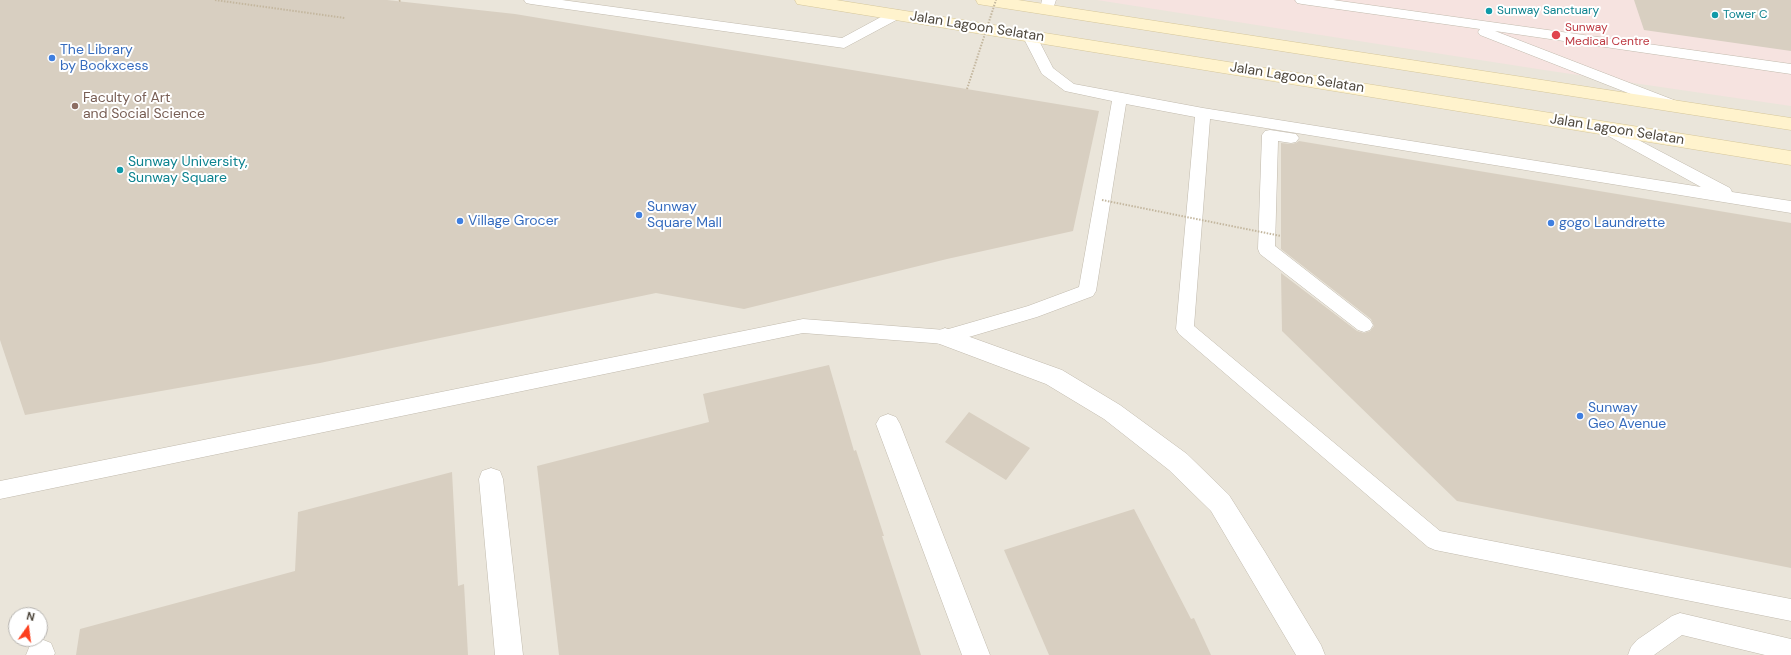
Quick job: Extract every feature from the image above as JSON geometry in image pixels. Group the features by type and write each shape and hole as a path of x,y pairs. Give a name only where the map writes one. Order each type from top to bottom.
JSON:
{"main road":[{"name":"Jalan Lagoon Selatan","path":"803,0 1791,158"},
{"name":"Jalan Lagoon Selatan","path":"984,0 1048,4 1791,124"}],"street":[{"path":"945,337 1054,377 1112,412 1178,462 1220,503 1311,655"},
{"path":"888,424 976,655"},
{"path":"491,479 509,655"}],"lane":[{"path":"530,0 844,43 897,14"},
{"path":"1302,0 1460,23 1580,38 1791,69"},
{"path":"1460,23 1675,106"},
{"path":"1029,35 1047,71 1070,88 1203,113 1791,207"},
{"path":"0,490 803,326 945,337 1031,312 1087,291 1120,97"},
{"path":"1203,113 1185,329 1435,540 1791,610"},
{"path":"1608,129 1735,198"},
{"path":"1364,325 1266,249 1270,134 1430,161 1430,149"},
{"path":"1639,655 1645,648 1680,624 1791,650"}],"path":[{"path":"215,0 345,18"},
{"path":"966,89 996,0"},
{"path":"1102,200 1281,236"}],"shaded area":[{"path":"0,0 1791,0 1791,655 0,655"},
{"name":"Sunway Medical Centre","path":"1097,0 1791,0 1791,106 1544,70"}],"building":[{"name":"Sunway Square Mall","path":"0,0 387,0 515,14 1099,111 1073,231 947,259 744,309 656,293 320,363 25,415 0,340"},
{"name":"Tower C","path":"1634,0 1791,0 1791,51 1644,30"},
{"name":"Sunway Geo Avenue","path":"1299,141 1791,223 1791,568 1457,501 1282,331 1281,273 1357,331 1364,333 1370,331 1374,326 1371,319 1281,249 1281,143 1291,144"},
{"path":"829,365 854,451 856,450 884,536 882,536 921,655 559,655 537,466 709,422 703,394"},
{"path":"969,412 1030,448 1006,480 945,442"},
{"path":"452,472 458,586 464,584 468,655 76,655 80,629 295,571 298,512"},
{"path":"1134,509 1191,619 1194,618 1211,655 1049,655 1004,550"}],"place":[{"name":"Sunway Sanctuary","path":"1489,11"},
{"name":"Tower C","path":"1715,15"},
{"name":"Sunway Medical Centre","path":"1556,35"},
{"name":"The Library by Bookxcess","path":"52,58"},
{"name":"Faculty of Art and Social Science","path":"75,106"},
{"name":"Sunway University, Sunway Square","path":"120,170"},
{"name":"Sunway Square Mall","path":"639,215"},
{"name":"Village Grocer","path":"460,221"},
{"name":"gogo Laundrette","path":"1551,223"},
{"name":"Sunway Geo Avenue","path":"1580,416"}]}
